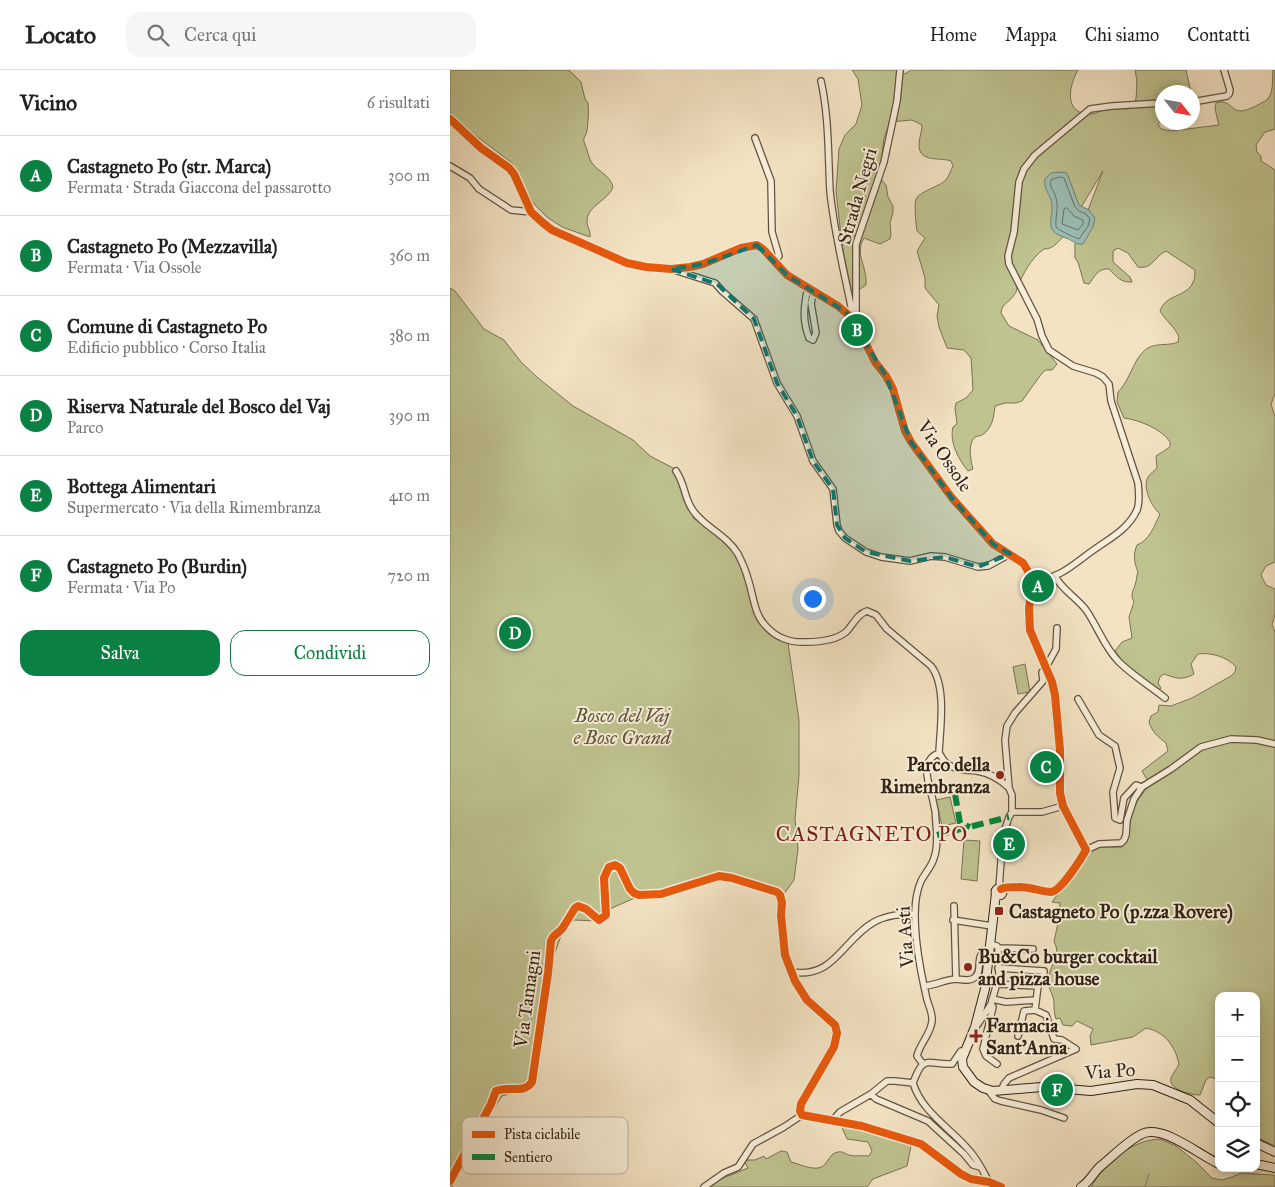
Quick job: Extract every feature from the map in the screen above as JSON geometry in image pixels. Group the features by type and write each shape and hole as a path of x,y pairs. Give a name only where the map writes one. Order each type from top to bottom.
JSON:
{"street":[{"name":"Strada Negri","path":"854,321 856,244 884,162 897,101 900,70"},
{"name":"Strada Negri","path":"899,78 904,70"},
{"path":"1200,101 1219,98 1229,94 1230,90 1224,70"},
{"path":"821,81 826,104 830,191 834,226 854,321"},
{"path":"1086,850 1063,806 1058,783 1060,750 1055,695 1030,630 1031,581 1055,576 1072,567 1089,553 1120,533 1137,509 1139,503 1138,483 1111,401 1109,384 1104,377 1072,366 1049,350 1037,319 1009,264 1008,256 1014,232 1019,182 1024,169 1035,155 1090,109 1155,104"},
{"path":"450,119 481,148 509,168 514,174 531,212 552,230 616,259 638,266 671,269 715,283 754,319 777,383 797,416 813,461 833,489 837,525 839,531 846,538 866,552 881,557 910,561 931,556 946,557 978,567 988,566 1010,554"},
{"path":"755,138 772,181 772,232 779,256 774,261"},
{"path":"450,166 470,178 479,189 511,210 531,212"},
{"name":"Via Ossole","path":"671,269 702,264 742,248 757,245 763,248 787,275 838,306 854,321 875,362 893,388 905,431 911,442 952,498 993,544 1023,563 1031,581"},
{"path":"811,289 811,303 816,333 812,340 809,338 803,314 811,289"},
{"path":"676,471 684,484 692,510 723,537 738,554 764,625 776,634 791,641 807,642 836,637 844,633 860,614 867,611 876,615 887,629 935,672 940,692 942,721 939,753 946,763 961,770 979,772 991,776 1002,781 1009,788"},
{"path":"1055,576 1058,584 1074,596 1086,611 1119,662 1165,698"},
{"path":"994,1091 974,1082 963,1067 962,1059 975,1027 985,989 992,947 992,926 995,906 1000,892 1003,835 1012,812 1012,795 1009,788 1005,740 1008,726 1014,713 1043,681 1042,672 1056,649 1057,628"},
{"path":"1078,699 1099,735 1115,746 1120,768 1114,792 1115,818 1120,820 1124,798 1136,785 1142,787"},
{"path":"1000,892 1011,888 1031,887 1051,892 1057,890 1086,850 1099,844 1121,843 1124,840 1127,820 1134,799 1142,787 1171,770 1201,747 1231,740 1257,740 1275,744"},
{"name":"Via Asti","path":"923,1064 917,1056 918,1051 929,1031 932,1020 919,953 915,914 920,883 935,854 936,822 933,801 926,778 926,769 930,760 935,754 939,753"},
{"path":"1012,812 1042,812 1063,806"},
{"name":"Via Tamagni","path":"484,1117 496,1091 501,1088 523,1089 529,1087 532,1082 551,941 578,906 586,909 600,920 606,915 604,884 606,871 609,867 615,865 620,868 630,889 639,895 661,894 719,876 732,878 777,892 782,903 781,915 785,955 791,972"},
{"path":"954,906 956,979"},
{"path":"791,972 803,974 817,972 835,958 860,932 874,922 892,915 915,914"},
{"path":"954,920 992,926"},
{"path":"992,947 999,976 983,1050 986,1056 996,1064"},
{"path":"925,986 956,979 970,980 978,974 983,951 992,947 1033,949"},
{"path":"998,968 1044,971 1043,981 1038,986 1035,1010"},
{"path":"791,972 807,1000 835,1025 837,1033 834,1047 800,1104 802,1115"},
{"path":"996,984 1038,986"},
{"path":"992,1002 1036,1000"},
{"path":"975,1027 992,1002"},
{"path":"994,1091 1009,1078 1076,1050 1062,1040 1054,1039 1046,1015 1035,1010 1024,1011 1018,1036"},
{"path":"965,1052 961,1051 952,1064 928,1062 923,1064 919,1068 913,1083 919,1097 935,1118 968,1148 989,1182"},
{"path":"833,1120 840,1112 887,1081 913,1083"},
{"name":"Via Po","path":"994,1091 1042,1087 1091,1091 1137,1084 1153,1085 1190,1100 1215,1120"},
{"path":"994,1091 995,1099 1042,1110 1064,1118"},
{"path":"870,1094 876,1099 928,1121 964,1154 973,1165 980,1167"},
{"path":"704,1187 724,1173 738,1167 753,1144 784,1128 802,1115 862,1126 921,1144 961,1174 971,1179 989,1182 1001,1187"},
{"path":"1081,1187 1085,1185 1099,1167 1134,1139 1142,1134 1153,1131 1167,1135 1215,1162"},
{"path":"1260,1145 1275,1152"},
{"name":"Via Tamagni","path":"450,1181 462,1158"},
{"path":"1260,1165 1275,1168"}],"highlighted area":[{"path":"757,245 787,275 846,312 886,376 911,442 952,498 993,544 1010,554 978,567 945,557 910,561 866,552 845,538 837,525 833,489 813,461 797,416 777,383 754,319 717,284 671,269 703,264"}],"green space":[{"path":"450,70 569,70 581,82 585,99 588,103 587,131 584,142 591,162 609,178 613,187 611,192 594,207 588,216 587,224 590,237 562,227 547,217 533,203 512,163 450,113"},
{"path":"852,70 897,70 905,74 911,70 1078,70 1072,84 1072,105 1082,113 1091,114 1106,109 1134,108 1137,89 1135,70 1186,70 1189,85 1155,85 1155,130 1171,131 1200,130 1200,127 1219,125 1215,109 1216,103 1224,102 1234,109 1241,111 1267,100 1272,90 1273,70 1275,70 1275,129 1265,132 1256,145 1261,161 1275,170 1275,394 1271,404 1275,417 1275,562 1266,566 1261,575 1266,585 1275,589 1275,614 1272,625 1275,632 1275,1146 1260,1139 1260,992 1215,992 1215,1079 1210,1077 1206,1080 1200,1095 1187,1093 1173,1086 1171,1078 1179,1064 1175,1051 1164,1036 1146,1028 1133,1037 1091,1045 1090,1036 1093,1029 1077,1021 1072,1026 1063,1025 1060,1018 1056,1019 1054,1000 1048,983 1057,951 1054,942 1060,903 1052,902 1089,852 1099,847 1122,847 1128,839 1132,812 1140,797 1150,785 1142,771 1168,751 1166,743 1150,726 1151,716 1158,712 1159,705 1171,706 1192,698 1235,672 1236,667 1233,663 1224,658 1198,654 1191,664 1194,674 1183,678 1175,678 1164,674 1160,677 1158,683 1161,688 1159,690 1127,667 1115,651 1122,642 1132,638 1129,617 1134,602 1132,593 1138,572 1134,558 1136,548 1154,528 1160,514 1149,497 1146,481 1157,468 1156,456 1170,447 1170,442 1156,429 1124,418 1117,402 1118,392 1136,361 1145,350 1153,346 1178,342 1179,337 1177,333 1160,311 1164,304 1191,286 1195,270 1166,251 1150,265 1138,267 1128,253 1118,248 1113,251 1113,262 1130,277 1132,282 1122,280 1109,269 1105,269 1097,273 1089,284 1084,283 1075,258 1075,244 1103,171 1063,237 1055,245 1044,249 1035,257 1025,272 1016,293 1004,305 1001,313 1009,326 1038,340 1057,364 1052,370 1046,370 1042,373 1022,401 995,406 990,426 982,435 975,437 971,444 970,453 973,469 968,471 961,462 952,439 952,433 953,427 957,424 956,403 966,398 973,390 971,358 964,350 947,348 939,327 937,316 939,305 925,288 925,278 917,251 925,238 917,231 915,201 918,196 946,180 953,166 951,161 922,155 919,145 922,125 912,120 890,122 884,138 879,177 886,185 888,197 893,206 890,239 880,244 864,238 860,250 866,285 857,291 851,290 842,245 836,191 839,149 845,135 856,124 862,105 858,79"},
{"name":"Bosco del Vaj e Bosc Grand","path":"450,288 455,291 484,329 504,340 521,362 538,378 573,406 633,440 650,456 675,469 694,519 713,531 736,554 748,583 761,626 773,636 788,643 799,720 799,776 795,819 798,849 794,880 781,898 736,880 712,879 691,885 669,896 637,897 612,908 597,921 574,920 561,936 553,958 527,1089 502,1096 488,1117 462,1117 462,1168 452,1187 450,1187"},
{"path":"1025,664 1030,692 1018,694 1013,667"},
{"path":"950,797 956,823 942,826 936,800"},
{"path":"964,840 980,841 977,881 961,879"},
{"path":"840,1123 911,1146 907,1166 873,1179 867,1187 710,1187 721,1179 748,1168 745,1163 747,1160 755,1160 764,1156 766,1159 781,1151 787,1152 791,1162 815,1168 824,1165 832,1155 838,1152 851,1156 869,1156 872,1151 868,1142 847,1139"},
{"path":"1160,1139 1176,1146 1212,1178 1222,1180 1241,1173 1273,1175 1275,1176 1275,1187 1091,1187 1120,1154 1149,1140"}],"water":[{"path":"1051,173 1067,173 1079,205 1089,210 1095,218 1093,227 1083,244 1058,235 1051,227 1052,207 1045,179"}],"waterway":[{"path":"1145,1187 1149,1174"}],"marked path":[{"path":"955,794 960,823 970,827"},
{"path":"937,835 1009,817"}],"cycle path":[{"path":"450,119 481,148 509,168 514,174 531,212 552,230 627,263 671,269 703,264 741,248 757,245 787,275 838,306 852,318 875,362 893,389 905,431 911,442 952,498 993,544 1023,563 1028,571 1032,588 1029,608 1030,630 1052,682 1055,695 1060,750 1060,793 1063,806 1086,850 1070,874 1060,886 1051,892 1020,887 1001,889"},
{"path":"484,1117 496,1091 500,1089 525,1088 532,1082 551,941 578,906 586,909 599,920 606,915 604,878 609,867 615,865 620,868 630,889 639,895 661,894 719,876 732,878 777,892 780,895 785,955 795,981 807,1000 835,1025 837,1033 834,1047 801,1104 800,1111 802,1115 862,1126 921,1144 961,1174 971,1179 989,1182 1001,1187"},
{"path":"450,1181 462,1158"}],"place":[{"name":"Castagneto Po (Mezzavilla)","path":"857,330"},
{"name":"Castagneto Po (str. Marca)","path":"1038,586"},
{"name":"Riserva Naturale del Bosco del Vaj","path":"515,633"},
{"name":"Comune di Castagneto Po","path":"1046,767"},
{"name":"Parco della Rimembranza","path":"1000,775"},
{"name":"Bottega Alimentari","path":"1009,844"},
{"name":"Castagneto Po (p.zza Rovere)","path":"999,911"},
{"name":"Bu&Co burger cocktail and pizza house","path":"968,967"},
{"name":"Farmacia Sant'Anna","path":"976,1036"},
{"name":"Castagneto Po (Burdin)","path":"1057,1090"}],"district":[{"name":"CASTAGNETO PO","path":"872,834"}]}
